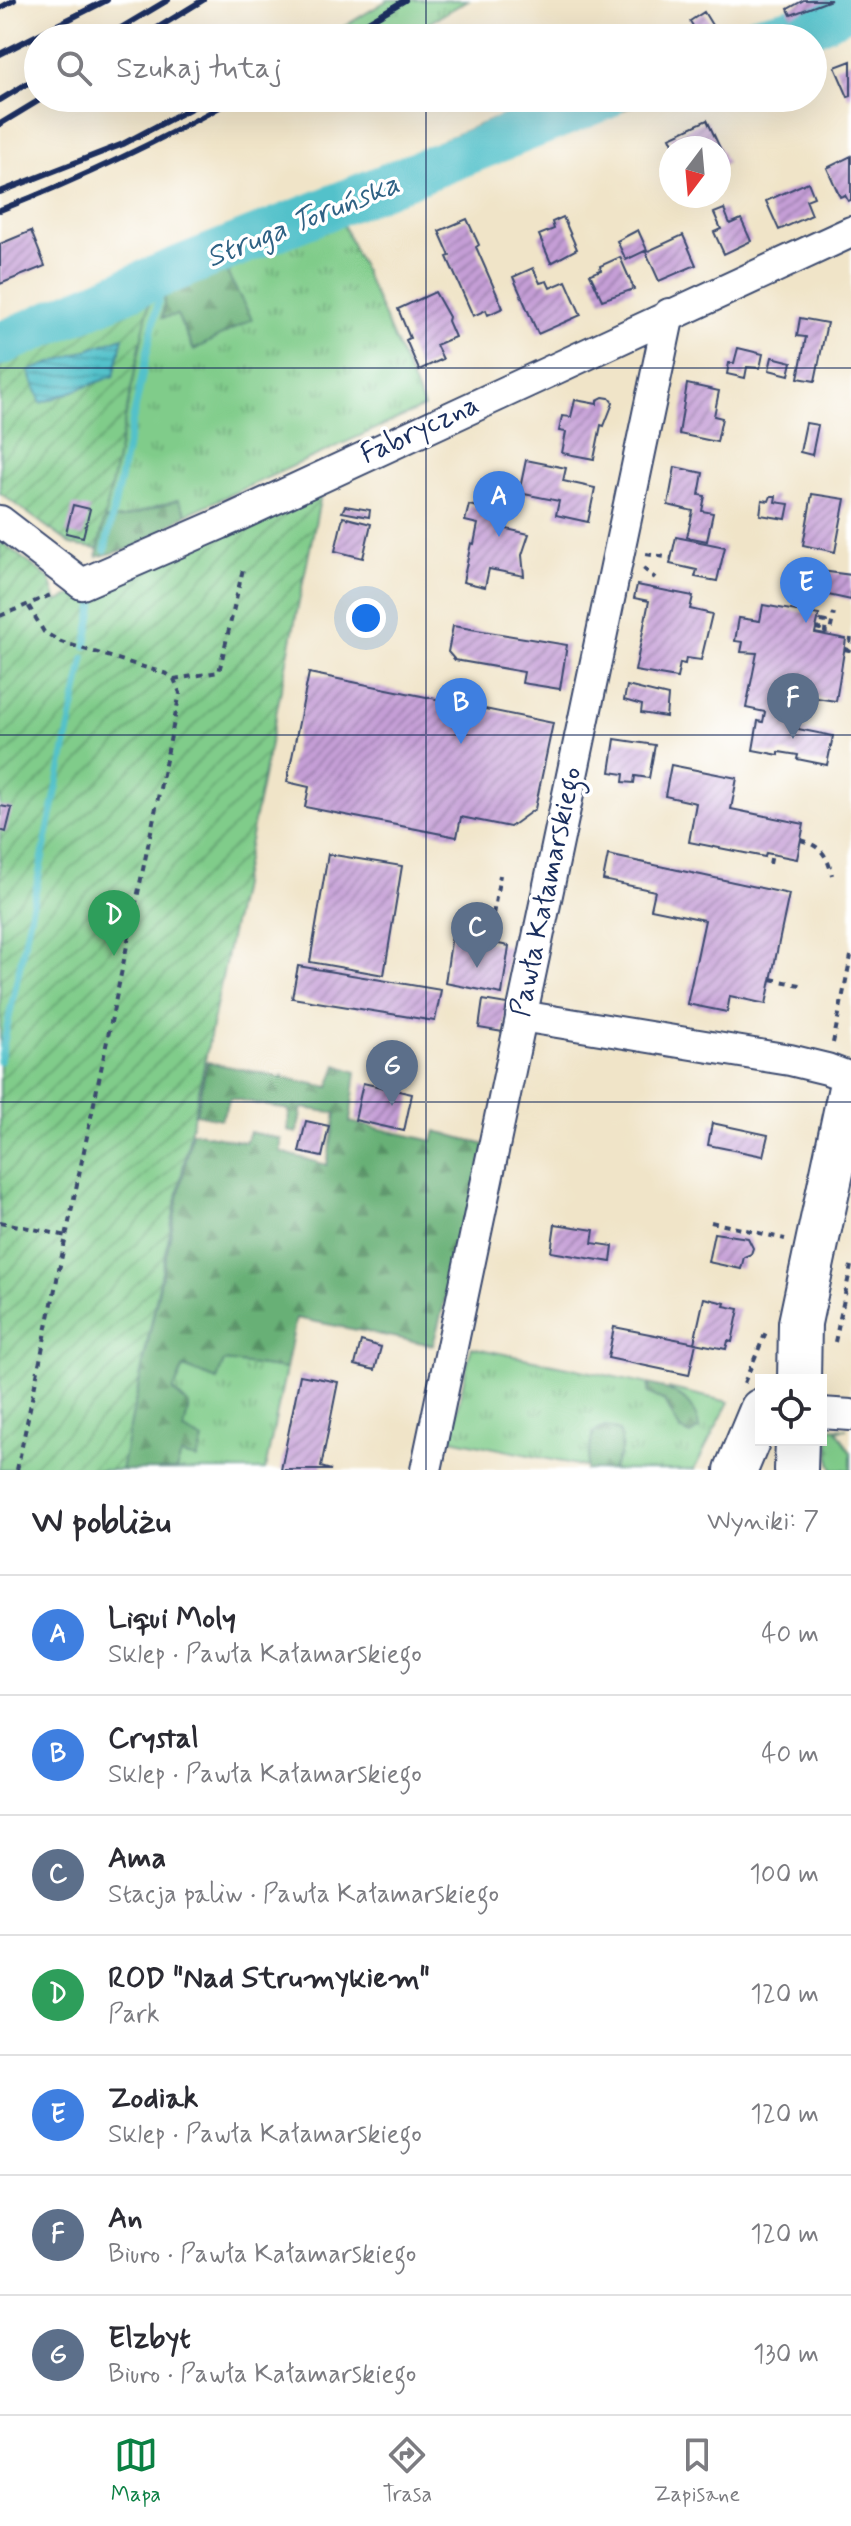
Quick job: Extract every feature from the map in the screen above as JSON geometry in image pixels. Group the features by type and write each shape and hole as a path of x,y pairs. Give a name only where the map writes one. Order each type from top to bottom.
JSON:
{"street":[{"name":"Fabryczna","path":"0,521 82,584 220,524 851,232"},
{"name":"Pawła Kałamarskiego","path":"426,1470 669,314"},
{"path":"521,1016 776,1058 827,1069 851,1081 800,1323 799,1374"},
{"path":"777,1374 800,1323"},
{"path":"827,1413 851,1415"},
{"path":"736,1470 755,1424"},
{"path":"796,1470 797,1446"}],"path":[{"path":"645,553 672,558"},
{"path":"174,679 219,672 243,569"},
{"path":"0,616 28,605 44,632 61,642 167,674 174,679 180,693 17,1470"},
{"path":"816,628 820,629 821,621 826,622 825,632 830,632 834,613"},
{"path":"844,649 849,650 851,638"},
{"path":"801,840 815,844 828,856 832,875"},
{"path":"770,864 772,854"},
{"path":"491,926 500,875"},
{"path":"771,979 805,986"},
{"path":"0,1222 67,1236"},
{"path":"711,1222 791,1241"}],"green space":[{"path":"388,0 468,0 427,24 348,24"},
{"path":"834,0 851,0 851,13 827,24 758,24 774,19 799,18"},
{"path":"513,112 618,112 226,271 252,319 194,350 177,315 162,318 166,287 149,303 0,366 0,328"},
{"path":"343,224 424,407 187,514 177,500 123,518 104,520 149,303 167,286 162,317 177,314 193,349 226,271"},
{"path":"149,303 98,549 72,545 0,493 0,366"},
{"path":"323,485 121,1470 0,1470 0,541 50,579 57,602"},
{"path":"178,500 187,514 133,548 97,557 104,520 123,518"},
{"path":"207,1062 329,1087 337,1065 356,1072 350,1122 433,1141 436,1131 486,1145 433,1345 296,1318 286,1369 224,1361 217,1380 184,1367 173,1391 189,1405 184,1430 203,1440 197,1459 181,1455 176,1470 121,1470 192,1132 245,1142 250,1132 281,1139 281,1152 327,1165 336,1113 302,1108 297,1133 288,1131 289,1110 230,1098 221,1119 196,1114"},
{"path":"471,1347 649,1384 648,1393 665,1401 680,1430 685,1400 668,1388 729,1402 694,1470 611,1470 620,1456 593,1433 587,1467 451,1439"},
{"path":"224,1361 286,1369 265,1470 176,1470 182,1430 173,1391 184,1367 217,1380"},
{"path":"649,1384 682,1398 693,1411 699,1429 691,1435 680,1430 665,1401 648,1393"},
{"path":"605,1427 619,1431 622,1442 619,1456 611,1470 586,1470 593,1433"},
{"path":"828,1428 847,1429 837,1430 851,1453 851,1470 833,1470"}],"water":[{"path":"123,337 114,376 41,403 29,371"}],"building":[{"path":"804,0 831,0 791,15 788,9"},
{"path":"704,12 711,24 692,24 690,21"},
{"path":"851,61 851,96 848,97 835,67"},
{"path":"707,120 714,136 672,136"},
{"path":"851,156 851,200 848,201 845,195 840,197 827,168"},
{"path":"808,182 814,197 806,200 812,215 779,230 766,201"},
{"path":"724,209 730,224 741,219 751,241 724,254 714,232 721,229 714,213"},
{"path":"563,217 577,249 551,263 539,235 554,229 552,222"},
{"path":"467,219 503,308 488,315 486,310 473,316 439,231"},
{"path":"638,230 647,250 626,260 617,241"},
{"path":"31,231 45,266 0,284 0,244"},
{"path":"683,235 696,265 659,281 646,252"},
{"path":"620,257 634,289 602,300 590,274"},
{"path":"533,268 540,283 547,281 550,288 566,281 581,315 538,334 513,277"},
{"path":"435,292 449,317 455,337 436,345 443,359 419,370 406,340 410,338 398,309"},
{"path":"800,318 827,323 815,381 798,378 806,337 797,336"},
{"path":"738,348 763,354 760,368 747,367 745,378 727,374 729,363 734,363"},
{"path":"772,357 792,362 789,375 769,370"},
{"path":"687,384 719,391 714,416 722,418 717,442 679,434"},
{"path":"603,397 613,403 604,426 601,425 594,459 562,453 566,432 559,431 562,416 571,417 575,400 597,404 597,400"},
{"path":"806,423 818,425 812,455 800,452"},
{"path":"526,460 566,468 563,481 595,488 588,522 556,515 559,501 519,493"},
{"path":"675,467 703,473 699,495 705,496 702,511 713,513 707,541 687,537 693,511 668,505"},
{"path":"812,494 845,499 835,552 803,545"},
{"path":"771,496 776,496 775,502 789,504 786,519 760,515 762,500 769,501"},
{"path":"73,505 90,509 83,537 66,533"},
{"path":"469,505 505,513 502,528 529,534 522,555 524,576 489,569 485,587 463,582 478,524 465,521"},
{"path":"345,506 370,510 369,517 342,512"},
{"path":"343,517 371,524 363,558 335,551"},
{"path":"676,537 725,547 717,581 695,577 697,570 670,564"},
{"path":"806,569 851,575 851,600 801,589"},
{"path":"637,585 693,596 690,609 712,614 701,660 686,658 685,664 680,663 677,678 635,671 649,601 634,598"},
{"path":"763,605 819,615 815,633 846,639 836,701 803,696 798,729 833,736 827,765 797,759 798,755 753,750 758,721 763,722 765,712 746,708 757,653 741,652 743,642 735,641 739,618 760,621"},
{"path":"453,626 567,645 560,689 522,683 524,672 455,660 448,652"},
{"path":"309,673 553,723 535,809 510,827 461,817 457,837 305,807 309,787 287,782"},
{"path":"627,686 668,696 666,717 641,713 642,705 624,700"},
{"path":"615,739 655,745 649,778 635,776 634,783 623,782 624,774 610,772"},
{"path":"671,765 737,778 731,809 804,824 797,859 766,853 765,857 689,842 696,803 665,796"},
{"path":"0,806 12,808 6,832 0,830"},
{"path":"328,854 402,866 384,975 310,962"},
{"path":"608,855 789,894 766,1004 730,996 727,1012 687,1004 705,920 651,909 655,891 603,880"},
{"path":"452,935 509,946 502,994 445,983"},
{"path":"298,966 441,990 435,1021 292,998"},
{"path":"483,1000 507,1004 503,1032 479,1028"},
{"path":"363,1083 412,1094 404,1131 355,1120"},
{"path":"306,1121 329,1126 322,1157 299,1152"},
{"path":"712,1123 768,1135 763,1156 708,1145"},
{"path":"555,1224 594,1230 592,1243 613,1246 611,1262 551,1252"},
{"path":"714,1233 748,1238 753,1248 751,1254 744,1257 741,1269 708,1262"},
{"path":"704,1298 739,1309 732,1342 728,1341 726,1349 694,1343"},
{"path":"614,1327 696,1343 689,1375 608,1358"},
{"path":"361,1341 381,1347 375,1370 355,1365"},
{"path":"300,1375 338,1382 321,1467 331,1470 281,1470"}],"waterway":[{"name":"Struga Toruńska","path":"813,24 851,6"},
{"name":"Struga Toruńska","path":"0,344 164,274 570,112"},
{"path":"105,550 164,274"},
{"path":"86,646 97,589"},
{"path":"0,1061 84,658"}],"railway":[{"path":"0,8 14,0"},
{"path":"59,24 107,0"},
{"path":"128,24 168,0"},
{"path":"164,24 203,0"},
{"path":"365,24 405,0"},
{"path":"0,54 24,42"},
{"path":"0,100 24,85"},
{"path":"0,124 24,109"},
{"path":"0,192 123,144 184,112"},
{"path":"0,210 120,158 210,112"}],"place":[{"name":"Liqui Moly","path":"499,537"},
{"name":"Zodiak","path":"806,623"},
{"name":"An","path":"793,739"},
{"name":"Crystal","path":"461,744"},
{"name":"ROD \"Nad Strumykiem\"","path":"114,956"},
{"name":"Ama","path":"477,968"},
{"name":"Elzbyt","path":"392,1106"}]}
